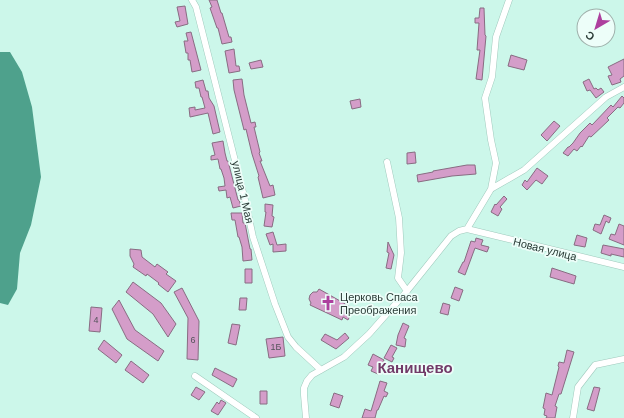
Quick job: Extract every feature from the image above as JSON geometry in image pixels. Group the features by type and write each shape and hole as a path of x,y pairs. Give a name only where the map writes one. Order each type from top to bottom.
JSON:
{"street":[{"name":"улица 1 Мая","path":"192,0 198,14 253,237 275,304 288,337 296,347 322,370"},
{"path":"306,418 304,388 312,375 344,357 369,334 407,291 451,236 459,231 467,229 491,189 496,163 485,98 492,77 496,37 509,0"},
{"path":"491,189 524,170 606,97 624,87"},
{"path":"387,162 399,218 400,253 398,278 407,291"},
{"name":"Новая улица","path":"467,229 624,267"},
{"path":"573,418 578,387 596,365 624,359"},
{"path":"196,376 256,418"}],"shaded area":[{"path":"0,52 10,52 22,72 32,107 41,177 31,225 20,253 17,289 8,305 0,303"}],"building":[{"path":"209,0 217,0 232,42 222,44 218,28 210,8 212,7"},
{"path":"185,6 188,24 177,27 175,22 180,21 177,7"},
{"path":"480,8 484,8 486,36 482,80 476,79 480,50 477,50 479,23 475,23 475,18 479,18"},
{"path":"191,32 201,70 192,72 184,41 188,41 186,33"},
{"path":"234,49 236,66 239,66 240,71 229,73 225,51"},
{"path":"511,55 527,60 524,70 508,66"},
{"path":"624,59 624,76 620,79 621,82 612,85 608,76 612,75 608,67"},
{"path":"261,60 263,67 251,69 249,63"},
{"path":"242,79 244,95 251,123 255,122 256,127 254,127 262,161 260,161 270,186 273,185 275,195 263,198 259,176 246,129 244,130 234,90 233,80"},
{"path":"589,79 594,89 596,88 598,90 601,88 604,92 596,98 590,90 587,91 583,82"},
{"path":"203,80 206,91 208,91 209,98 214,106 220,132 213,134 208,113 190,117 189,108 195,107 195,110 205,108 199,88 196,88 195,82"},
{"path":"622,96 624,98 624,103 607,118 609,120 591,137 589,136 582,147 581,146 577,151 574,149 568,156 563,153 590,123 592,125 611,105 613,107"},
{"path":"360,99 361,107 352,109 350,101"},
{"path":"554,121 560,126 547,141 541,135"},
{"path":"223,141 227,161 241,206 233,208 230,197 227,198 226,190 219,191 218,187 225,186 218,159 211,160 211,156 215,155 212,143"},
{"path":"415,152 416,163 407,164 407,153"},
{"path":"467,165 475,165 476,174 452,176 418,182 417,175"},
{"path":"537,168 548,176 542,184 536,180 527,190 522,185 525,180 527,182"},
{"path":"504,196 507,199 500,207 502,209 498,216 491,212 495,204 496,205"},
{"path":"265,204 273,205 272,216 274,217 272,227 264,226 266,212"},
{"path":"231,213 242,213 243,223 245,223 251,249 252,260 243,261 242,247 238,237 235,220 232,220"},
{"path":"604,215 611,218 609,223 606,221 601,234 593,230 595,224 600,225"},
{"path":"619,224 624,226 624,245 609,239 611,234 615,235"},
{"path":"273,232 277,245 286,244 286,251 273,252 273,244 270,245 266,234"},
{"path":"577,235 587,238 585,247 574,245"},
{"path":"476,238 483,240 481,245 489,247 487,252 475,248 465,275 458,272 464,262 471,241 475,242"},
{"path":"388,242 394,255 391,269 386,268 389,253 387,252"},
{"path":"603,245 624,249 624,257 611,254 611,256 601,253"},
{"path":"130,249 141,250 142,257 155,267 157,264 168,272 166,274 176,281 168,292 147,274 146,276 133,267 134,264 130,256"},
{"path":"552,268 576,276 574,284 550,277"},
{"path":"245,269 252,269 252,283 245,283"},
{"path":"133,282 161,303 176,324 168,337 153,314 126,292"},
{"path":"455,287 463,290 459,301 451,298"},
{"path":"182,288 199,321 198,360 187,359 188,318 174,292"},
{"name":"Церковь Спаса Преображения","path":"319,289 349,306 348,309 352,311 348,320 343,317 342,320 310,305 310,295 313,292 317,292"},
{"path":"240,298 247,298 246,310 239,310"},
{"path":"119,300 135,330 164,351 158,361 127,339 112,309"},
{"path":"443,303 450,305 448,315 440,313"},
{"path":"91,307 102,308 100,332 89,331"},
{"path":"403,323 409,326 404,338 406,339 405,347 396,345"},
{"path":"232,324 240,325 236,345 228,343"},
{"path":"345,333 349,338 336,349 321,340 325,334 337,340"},
{"path":"283,337 285,356 269,358 266,339"},
{"path":"104,340 122,355 116,363 98,349"},
{"path":"391,345 397,348 392,357 394,358 392,362 384,358"},
{"path":"567,350 574,352 561,394 559,394 555,406 557,407 555,418 546,418 547,416 544,415 545,409 543,408 546,393 552,395 559,362 564,363"},
{"path":"373,354 384,360 378,374 371,371 373,367 368,365"},
{"path":"131,361 149,375 143,383 125,370"},
{"path":"215,368 237,379 233,387 212,375"},
{"path":"380,381 387,383 384,391 388,393 386,397 384,396 375,418 362,418 365,409 371,411"},
{"path":"196,387 205,392 199,400 191,395"},
{"path":"594,387 600,388 594,411 587,409"},
{"path":"260,391 267,391 267,404 260,404"},
{"path":"334,393 343,396 339,408 330,405"},
{"path":"221,400 226,403 218,415 211,411 217,402 219,404"}],"place":[{"name":"Церковь Спаса Преображения","path":"328,303"}],"district":[{"name":"Канищево","path":"415,368"}]}
